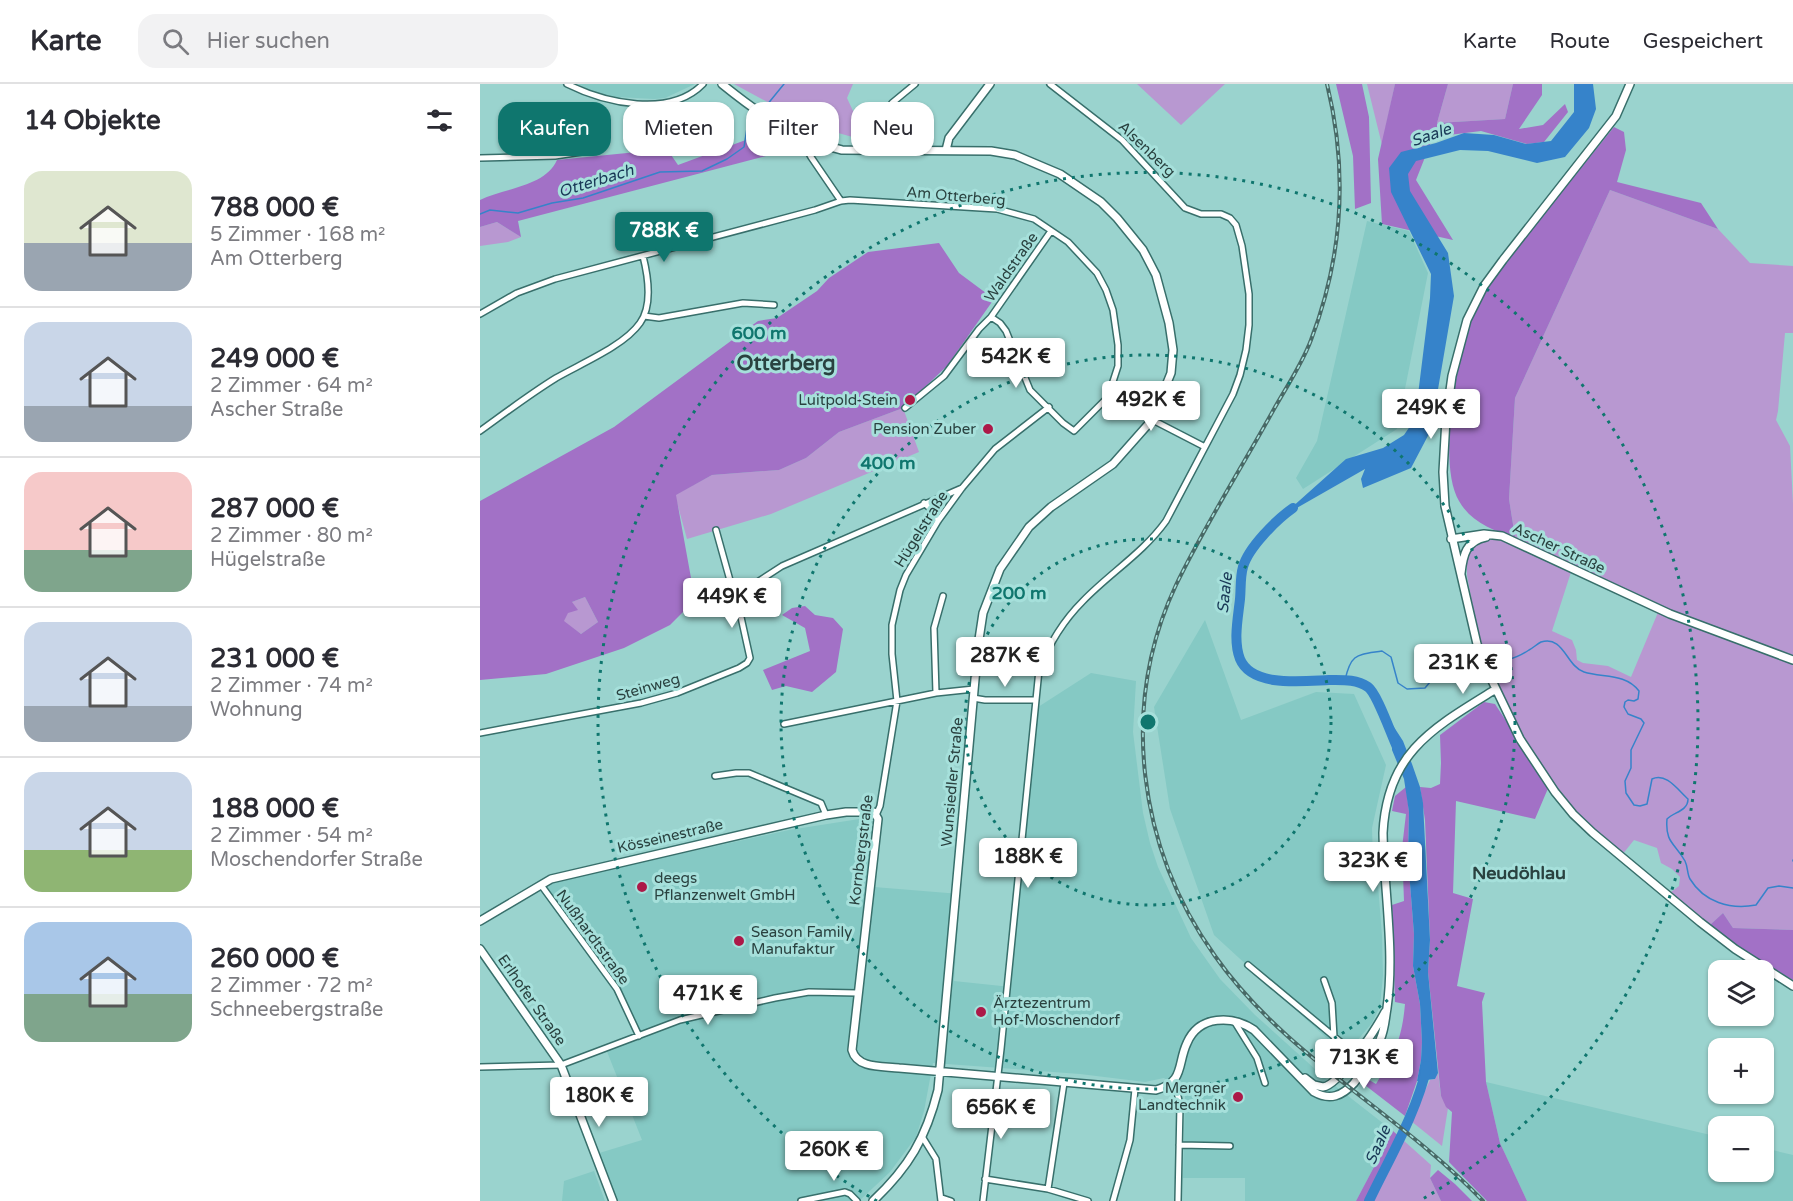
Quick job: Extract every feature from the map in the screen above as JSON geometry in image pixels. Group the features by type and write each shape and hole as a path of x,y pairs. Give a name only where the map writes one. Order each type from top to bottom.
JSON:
{"street":[{"path":"567,84 597,97 653,104 680,100 703,84"},
{"name":"Wunsiedler Straße","path":"722,84 746,103"},
{"path":"893,102 915,84"},
{"path":"946,150 949,138 990,84"},
{"name":"Alsenberg","path":"1050,84 1122,140 1185,208 1201,213 1221,214 1230,218 1236,225 1242,246 1249,294 1246,350 1233,394 1205,447"},
{"path":"1630,84 1616,116 1484,286 1467,320 1452,376 1443,442 1444,506 1477,644 1485,666 1532,759 1573,814 1614,850 1735,949 1793,986"},
{"name":"Wunsiedler Straße","path":"839,149 908,152 991,151 1015,155 1060,174 1101,202 1118,218 1143,250 1156,275 1169,323 1173,350 1171,373 1152,420 1113,464 1050,507 1029,527 1000,569 983,613 973,698 940,1070 933,1110 923,1138 902,1170 873,1201"},
{"path":"480,158 555,156"},
{"path":"811,156 841,201"},
{"name":"Am Otterberg","path":"480,314 536,286 841,201 908,203 1005,211 1034,219 1068,242 1097,273 1113,310 1118,345 1118,366 1108,397 1074,431"},
{"name":"Waldstraße","path":"905,408 944,376 979,329 991,317 1051,231"},
{"path":"480,431 553,380 613,346 640,323 644,316 649,287 643,256"},
{"path":"644,316 659,318 743,303 774,305"},
{"name":"Waldstraße","path":"991,317 1006,331 1030,390 1074,431"},
{"path":"983,1201 1034,700 1039,670 1055,634 1083,601 1155,537 1166,521 1205,447 1108,397"},
{"name":"Hügelstraße","path":"897,701 892,654 892,625 906,574 938,521 995,449 1049,407"},
{"path":"739,594 782,566 962,488"},
{"path":"924,503 934,512 938,521"},
{"name":"Steinweg","path":"480,733 641,703 677,693 740,668 747,663 750,658 737,599 739,594 731,584 716,530"},
{"name":"Ascher Straße","path":"1451,539 1485,534 1502,536 1670,614 1793,660"},
{"path":"1461,579 1464,555 1473,541 1502,536"},
{"path":"936,693 934,628 943,596"},
{"path":"784,724 936,693 974,689"},
{"path":"940,1070 1156,1090 1170,1083 1179,1073 1186,1044 1195,1030 1216,1020 1233,1020 1254,1030 1314,1092 1334,1097 1346,1092 1367,1065 1381,1039 1386,1009 1390,975 1383,833 1385,809 1392,784 1402,764 1419,743 1456,714 1496,689"},
{"path":"973,698 1034,700"},
{"name":"Kornbergstraße","path":"897,701 877,813 852,1050 859,1062 867,1064 940,1070"},
{"path":"715,776 736,773 760,777 821,803 826,815"},
{"name":"Kösseinestraße","path":"480,921 551,879 826,815 846,812 877,813"},
{"name":"Nußhardtstraße","path":"541,885 617,989 639,1036"},
{"name":"Erlhofer Straße","path":"480,949 561,1065 613,1201"},
{"path":"1248,965 1367,1065"},
{"path":"1324,980 1332,1003 1334,1037"},
{"path":"480,1067 561,1065 680,1020 809,992 857,993"},
{"path":"1292,1068 1314,1085 1329,1087 1378,1025 1386,1009"},
{"path":"1233,1020 1257,1058 1265,1083"},
{"path":"1048,1189 1064,1083"},
{"path":"1170,1083 1179,1098 1178,1201"},
{"path":"1113,1201 1130,1140 1135,1089"},
{"path":"923,1138 936,1159 942,1199 951,1201"},
{"path":"1179,1145 1230,1146"},
{"path":"985,1179 1048,1189 1088,1201"},
{"path":"801,1201 845,1192 857,1201"}],"shaded area":[{"path":"577,84 695,84 665,98 654,99 617,97 594,92"},
{"path":"734,84 853,84 847,98 851,107 851,137 839,133 839,102 767,102"},
{"path":"1137,84 1225,84 1181,125"},
{"path":"1336,84 1362,84 1369,117 1371,203 1355,209 1353,156"},
{"path":"1367,84 1395,84 1382,145"},
{"path":"1395,84 1448,84 1437,123 1505,119 1513,84 1542,84 1542,95 1519,129 1543,125 1565,104 1568,112 1544,142 1527,144 1481,131 1433,137 1416,180 1453,240 1382,224 1378,159"},
{"path":"1448,84 1513,84 1505,119 1437,123"},
{"path":"1614,127 1624,132 1626,150 1617,182 1701,203 1718,229 1610,190 1515,398 1509,499 1515,537 1491,529 1470,515 1459,501 1452,483 1449,460 1452,403 1463,347 1478,305 1497,275"},
{"path":"746,140 746,156 766,156 518,221 521,237 497,222 480,227 480,200 534,181 551,169 557,160 623,153 623,156 672,156 678,165 702,156 734,156 734,144"},
{"path":"1610,190 1718,229 1750,263 1793,266 1793,333 1785,333 1776,420 1790,446 1793,504 1793,930 1733,928 1723,913 1710,925 1671,892 1679,886 1680,877 1661,863 1657,848 1634,840 1622,855 1571,810 1528,755 1480,647 1467,575 1467,553 1481,541 1515,536 1509,499 1515,398","holes":["1572,569 1659,610 1631,677 1608,666 1583,663 1577,660 1572,640 1552,631"]},
{"path":"1367,221 1409,231 1428,273 1397,429 1303,489 1296,478 1317,441"},
{"path":"497,222 521,237 508,242 480,246 480,227"},
{"path":"939,243 959,273 994,299 947,366 903,408 839,432 806,458 779,470 712,475 676,495 695,600 670,625 624,648 546,674 480,680 480,501 614,427 758,321 777,318 817,291 829,278 868,252","holes":["585,597 598,622 581,634 564,621 568,613 578,610 572,602"]},
{"path":"903,408 919,452 771,514 687,539 675,495 712,475 779,470 806,458 839,432"},
{"path":"585,597 598,622 581,634 563,622 572,602"},
{"path":"805,606 815,615 833,618 843,629 836,672 812,692 786,686 772,690 763,670 810,651 805,628 782,615 792,608"},
{"path":"1205,620 1241,720 1316,692 1354,694 1386,765 1372,828 1382,936 1383,975 1380,1006 1372,1023 1345,1055 1214,935 1170,809 1154,707"},
{"path":"1091,673 1136,681 1133,732 1143,813 1158,867 1191,938 1220,979 1255,1015 1325,1078 1393,1131 1356,1201 1245,1201 1245,1178 1183,1178 1185,1095 1164,1078 1145,1082 1080,1074 933,1063 924,1111 916,1137 890,1172 859,1201 615,1201 596,1154 642,1140 606,1049 639,1037 612,979 544,884 789,830 872,817 874,887 960,894 954,981 1011,987 1035,709"},
{"path":"1484,702 1495,704 1549,786 1535,819 1456,801 1453,893 1473,899 1457,986 1485,993 1482,1002 1486,1082 1500,1143 1527,1201 1487,1201 1449,1162 1452,1112 1446,1107 1441,1096 1428,972 1430,940 1425,820 1420,787 1431,788 1440,784 1440,735"},
{"path":"1406,787 1409,812 1408,858 1414,934 1413,966 1420,1004 1422,1042 1417,1081 1405,1116 1361,1082 1364,1077 1376,1084 1396,1046 1404,1016 1405,1004 1395,1002 1392,905 1404,901 1402,848 1406,814 1392,811 1395,796"},
{"path":"1723,913 1733,928 1793,930 1793,980 1774,969 1774,960 1757,960 1736,948 1710,925"},
{"path":"1438,1073 1441,1096 1448,1108 1442,1146 1411,1121 1430,1080 1435,1079"},
{"path":"1486,1082 1708,1134 1708,1182 1774,1182 1774,1150 1793,1155 1793,1201 1527,1201 1500,1143"},
{"path":"1393,1131 1403,1140 1373,1201 1356,1201"},
{"path":"1403,1140 1431,1165 1430,1178 1441,1201 1373,1201"},
{"path":"1438,1170 1472,1201 1441,1201 1430,1178"},
{"path":"594,1171 605,1201 562,1201 564,1181"}],"water":[{"path":"1574,84 1593,84 1596,109 1589,128 1565,157 1537,163 1488,151 1460,150 1416,161 1408,174 1410,191 1448,253 1454,296 1431,430 1411,468 1363,488 1361,479 1365,469 1281,517 1346,459 1383,448 1404,435 1415,419 1431,274 1391,192 1389,168 1401,152 1464,133 1494,135 1526,144 1551,141 1574,112"},
{"path":"1392,724 1403,741 1420,787 1423,803 1430,940 1428,972 1438,1073 1435,1079 1417,1081 1422,1042 1420,1004 1413,966 1414,934 1408,858 1409,812 1404,779 1392,750"}],"waterway":[{"name":"Otterbach","path":"769,102 784,84"},
{"name":"Otterbach","path":"480,214 490,210 518,213 552,203 583,198 660,172 702,171 727,159 744,147 746,134"},
{"name":"Saale","path":"1293,508 1264,535 1251,551 1243,567 1237,629 1240,659 1255,675 1267,679 1280,681 1344,680 1363,684 1372,691 1376,698 1398,749"},
{"path":"1485,659 1513,658 1541,642 1549,641 1560,647 1578,669 1627,681 1633,685 1639,691 1638,699 1628,700 1624,707 1628,714 1641,719 1644,723 1631,750 1631,768 1625,781 1626,793 1634,805 1647,804 1652,779 1657,777 1672,783 1688,799 1683,809 1667,819 1667,827 1669,838 1685,861 1689,877 1696,887 1710,899 1737,906 1756,905 1768,888 1779,886 1793,888"},
{"path":"1345,680 1353,660 1367,653 1382,651 1391,657 1398,683 1407,689 1425,688 1430,682 1431,665 1435,659 1446,664 1444,672 1448,675 1456,672 1462,658 1478,657"},
{"name":"Saale","path":"1369,1201 1410,1118 1427,1066"}],"railway":[{"path":"1327,84 1334,116 1340,181 1336,245 1322,308 1303,358 1187,563 1158,631 1147,679 1143,727 1145,775 1154,823 1168,869 1189,914 1215,956 1243,992 1309,1055 1416,1140 1483,1201"}],"place":[{"name":"Luitpold-Stein","path":"910,400"},
{"name":"Pension Zuber","path":"988,429"},
{"name":"deegs Pflanzenwelt GmbH","path":"642,887"},
{"name":"Season Family Manufaktur","path":"739,941"},
{"name":"Ärztezentrum Hof-Moschendorf","path":"981,1012"},
{"name":"Mergner Landtechnik","path":"1238,1097"}],"district":[{"name":"Otterberg","path":"786,363"},
{"name":"Neudöhlau","path":"1519,873"}]}
